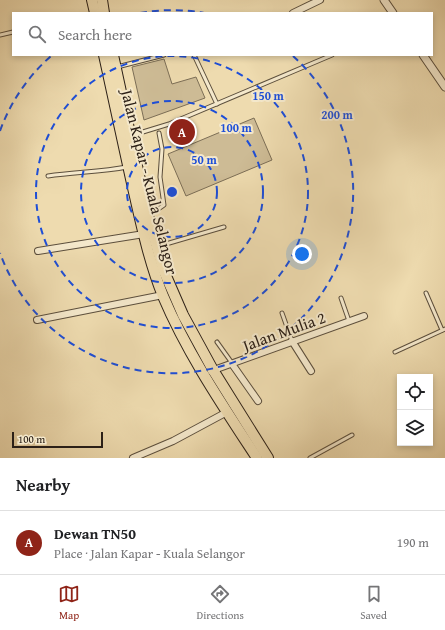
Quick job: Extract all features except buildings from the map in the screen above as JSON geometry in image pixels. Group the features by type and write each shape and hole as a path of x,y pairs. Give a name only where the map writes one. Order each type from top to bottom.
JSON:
{"highway":[{"path":"92,0 95,12"},
{"path":"102,0 104,12"},
{"name":"Jalan Kapar - Kuala Selangor","path":"105,56 112,68"},
{"name":"Jalan Kapar - Kuala Selangor","path":"113,56 112,68 126,136 163,269 227,412 257,458"},
{"name":"Jalan Kapar - Kuala Selangor","path":"126,136 128,166 144,234 163,295 174,319 208,372 268,458"}],"street":[{"path":"296,12 320,0"},
{"path":"384,0 393,12"},
{"path":"424,56 445,87"},
{"path":"38,251 144,234"},
{"path":"37,320 163,295"},
{"name":"Jalan Mulia 2","path":"208,372 364,316"},
{"path":"292,341 311,371"},
{"path":"232,364 258,401"},
{"path":"133,458 173,441 227,412"}],"lane":[{"path":"0,35 12,32"},
{"path":"112,68 160,56"},
{"path":"194,56 217,104"},
{"path":"126,136 168,124 332,56"},
{"path":"147,212 157,210 164,205 160,177 162,149 159,133"},
{"path":"48,176 76,172 100,172 128,166"},
{"path":"157,247 224,226"},
{"path":"395,352 444,330 426,293"},
{"path":"341,298 349,321"},
{"path":"282,313 292,341"},
{"path":"217,342 232,364"},
{"path":"310,458 352,435"}],"shaded area":[{"path":"164,59 172,84 196,77 205,98 144,120 132,67"},
{"path":"254,118 272,160 186,196 168,154"}],"place":[{"name":"Dewan TN50","path":"182,132"}]}
